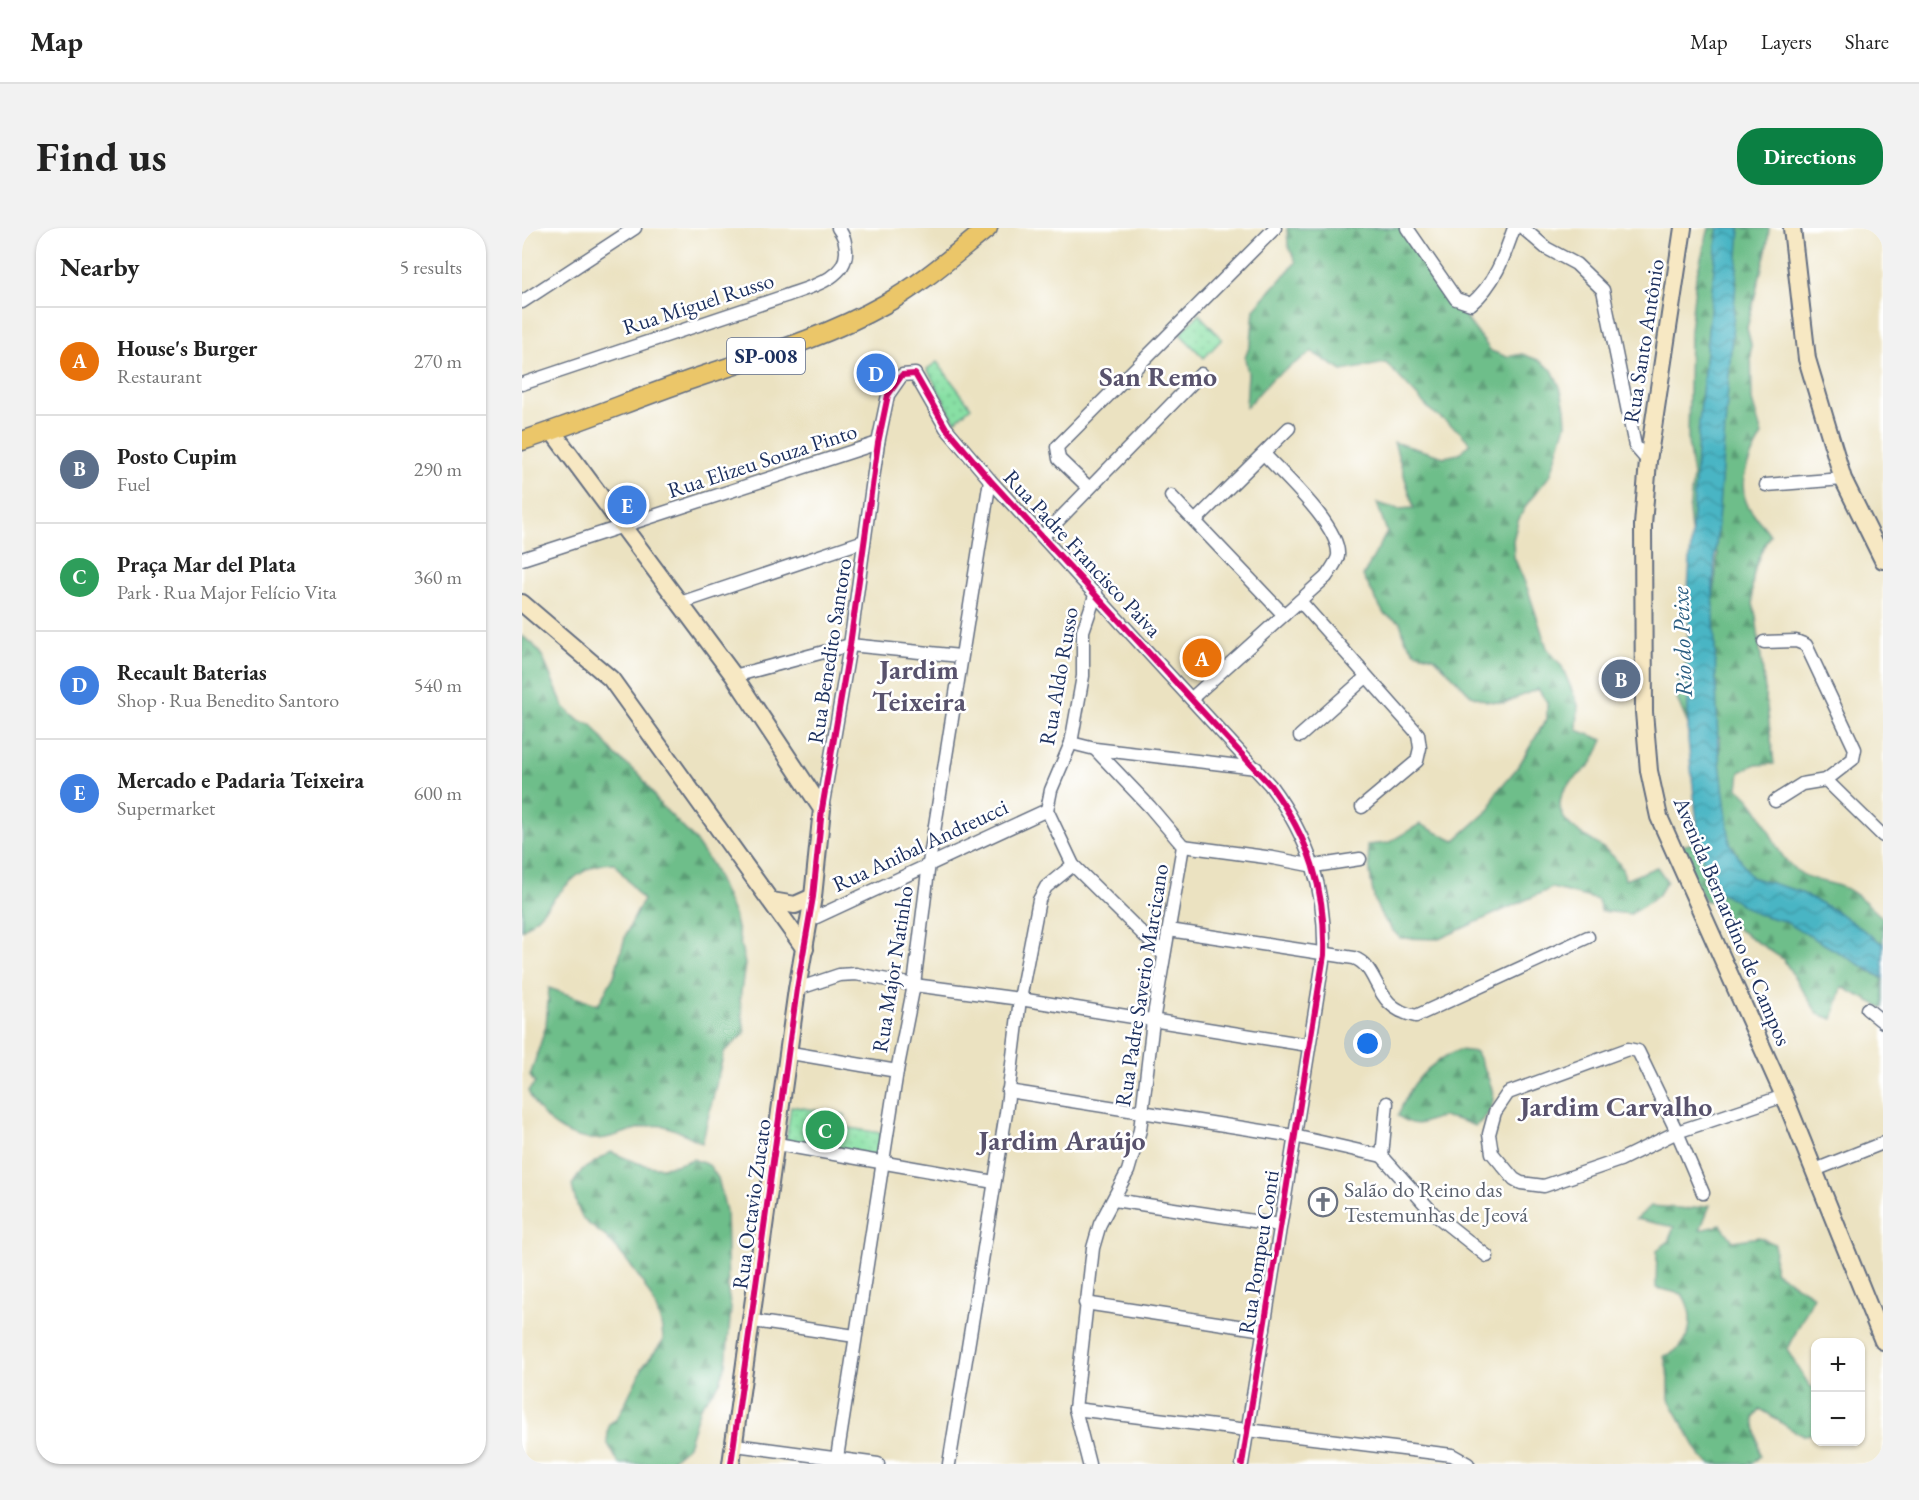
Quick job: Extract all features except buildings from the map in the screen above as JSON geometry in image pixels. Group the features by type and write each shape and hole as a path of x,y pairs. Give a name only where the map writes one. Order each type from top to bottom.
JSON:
{"main road":[{"name":"SP-008","path":"522,441 681,383 772,354 842,325 886,303 929,275 988,228"}],"street":[{"path":"522,302 635,228"},
{"name":"Rua Miguel Russo","path":"522,384 785,297 827,279 841,270 846,256 844,236 837,228"},
{"path":"1089,488 1059,459 1058,447 1275,228"},
{"path":"1407,228 1456,299 1471,304 1486,291 1503,261 1515,228"},
{"path":"1523,228 1546,248 1576,264 1603,290 1635,446 1648,461"},
{"name":"Rua Santo Antônio","path":"1648,461 1683,228"},
{"path":"1792,228 1807,359 1843,479 1883,559"},
{"name":"Rua Benedito Santoro","path":"805,950 822,809 850,645 878,443 888,395 902,375 915,374"},
{"name":"Rua Padre Francisco Paiva","path":"915,374 946,428 990,480 1256,768 1293,816 1314,867 1324,930 1324,955 1308,1045"},
{"path":"1043,536 1202,374"},
{"path":"1195,521 1289,428"},
{"path":"552,431 734,676 822,809"},
{"name":"Rua Elizeu Souza Pinto","path":"522,559 878,443"},
{"path":"1192,698 1281,613 1300,601 1326,577 1338,557 1336,541 1328,526 1264,454"},
{"name":"Avenida Bernardino de Campos","path":"1648,461 1643,525 1644,712 1652,783 1659,818 1784,1096 1883,1341"},
{"path":"1766,485 1843,479"},
{"name":"Rua Major Natinho","path":"836,1461 897,1071 914,985 929,863 960,656 990,480"},
{"path":"1171,496 1281,613"},
{"path":"680,603 864,541"},
{"name":"Rua Aldo Russo","path":"1047,810 1052,790 1071,743 1083,676 1083,631 1096,593"},
{"path":"1300,601 1418,734 1420,748 1417,761 1362,807"},
{"path":"522,603 610,679 805,950"},
{"path":"1764,642 1796,641 1806,645 1854,744 1853,759 1826,780 1802,784 1775,801"},
{"path":"734,676 850,645 960,656"},
{"path":"1300,736 1366,677"},
{"path":"1071,743 1095,749 1256,768"},
{"name":"Rua Padre Saverio Marcicano","path":"1089,1464 1075,1409 1085,1303 1093,1248 1100,1224 1128,1170 1142,1113 1153,1021 1183,846 1095,749"},
{"path":"1826,780 1883,836"},
{"path":"1047,810 1073,866 1164,955"},
{"name":"Rua Anibal Andreucci","path":"810,920 1047,810"},
{"path":"1183,846 1273,858 1314,867 1360,859"},
{"path":"949,1464 1008,1091 1020,999 1039,900 1046,887 1073,866"},
{"path":"772,902 795,905 813,897"},
{"path":"1169,930 1363,961 1386,1001 1400,1013 1416,1016 1588,938"},
{"name":"Rua Octavio Zucato","path":"731,1464 805,950"},
{"path":"798,989 839,975 856,974 914,985 1020,999 1308,1045"},
{"path":"1867,1009 1883,1022"},
{"name":"Rua Pompeu Conti","path":"1242,1464 1308,1045"},
{"path":"1703,1194 1677,1132 1638,1051 1628,1049 1508,1093 1495,1112 1489,1134 1492,1153 1521,1184 1544,1186 1620,1160 1677,1132 1784,1096"},
{"path":"790,1053 897,1071"},
{"path":"1008,1091 1294,1136 1382,1156 1432,1213 1487,1256"},
{"path":"1382,1156 1387,1103"},
{"path":"777,1143 994,1182"},
{"path":"1815,1170 1883,1143"},
{"path":"1114,1200 1280,1225"},
{"path":"1085,1303 1264,1330"},
{"path":"753,1321 855,1336"},
{"path":"1075,1409 1452,1455 1468,1464"},
{"path":"735,1445 836,1461 878,1464"}],"green space":[{"path":"1287,228 1406,228 1451,298 1491,351 1507,357 1522,354 1538,360 1552,370 1560,387 1566,424 1551,474 1527,504 1518,521 1513,540 1514,557 1528,590 1547,648 1562,667 1578,705 1577,730 1603,740 1590,765 1563,792 1560,805 1563,816 1570,825 1614,857 1621,867 1625,880 1657,867 1667,881 1658,896 1631,914 1601,911 1598,900 1552,888 1439,939 1400,938 1382,916 1373,895 1367,845 1388,843 1420,824 1454,841 1490,809 1496,793 1518,767 1547,718 1547,702 1538,689 1504,703 1487,701 1471,695 1434,657 1415,652 1405,639 1400,622 1384,614 1363,576 1387,532 1377,503 1398,509 1414,508 1394,442 1444,457 1459,454 1470,443 1459,431 1430,410 1386,363 1342,371 1312,352 1273,378 1246,407 1248,373 1245,358 1251,342 1254,309 1296,262 1288,245"},
{"path":"1709,228 1769,228 1767,247 1747,328 1751,344 1752,401 1762,435 1749,462 1743,490 1750,509 1770,535 1756,565 1752,594 1774,764 1754,765 1740,772 1738,788 1757,808 1780,851 1796,870 1808,877 1841,886 1852,892 1883,918 1883,958 1839,950 1883,979 1883,1008 1842,987 1833,1019 1818,1014 1783,959 1736,928 1712,901 1705,901 1681,855 1682,846 1700,841 1716,820 1720,737 1690,729 1677,699 1679,683 1685,667 1686,649 1696,636 1710,627 1718,553 1701,545 1691,532 1689,511 1693,476 1688,442 1690,331 1696,277"},
{"path":"1199,314 1222,339 1204,358 1180,334"},
{"path":"937,362 971,407 955,421 927,369"},
{"path":"522,636 533,644 542,656 564,707 578,720 592,725 616,756 641,776 658,802 694,839 712,865 734,915 745,964 740,999 745,1033 724,1052 702,1143 674,1129 658,1125 600,1139 574,1136 562,1130 542,1114 528,1091 535,1083 530,1076 546,1026 549,988 598,1005 614,976 626,934 643,900 614,863 599,865 574,878 522,930"},
{"path":"1459,1050 1476,1052 1490,1082 1493,1101 1485,1118 1475,1126 1443,1117 1417,1124 1398,1116 1408,1094 1421,1076 1437,1062"},
{"path":"791,1106 845,1115 844,1127 881,1133 878,1156 786,1142"},
{"path":"611,1152 651,1166 670,1166 693,1159 709,1165 718,1178 726,1211 728,1293 731,1308 726,1364 720,1382 700,1407 688,1446 667,1464 619,1464 607,1442 609,1424 617,1419 643,1367 663,1341 658,1313 644,1285 616,1247 584,1220 576,1203 572,1185 582,1170"},
{"path":"1710,1205 1700,1230 1721,1225 1733,1241 1759,1237 1775,1244 1774,1271 1814,1296 1787,1350 1811,1386 1811,1434 1805,1436 1760,1409 1754,1418 1760,1456 1752,1464 1711,1464 1701,1457 1669,1399 1669,1377 1664,1356 1673,1352 1686,1339 1690,1322 1687,1303 1682,1294 1656,1288 1657,1250 1668,1242 1674,1227 1636,1219 1651,1206 1689,1209"}],"water":[{"path":"1718,228 1740,228 1713,587 1718,746 1730,843 1751,877 1798,891 1839,913 1883,944 1883,978 1784,921 1757,914 1719,891 1700,852 1688,740 1688,589 1699,423"}],"cycle path":[{"path":"731,1464 797,989 813,897 822,809 850,645 878,443 888,395 902,375 915,374 946,428 990,480 1270,785 1295,825 1312,865 1322,908 1324,955 1242,1464"}],"place":[{"name":"Recault Baterias","path":"876,373"},
{"name":"Mercado e Padaria Teixeira","path":"627,505"},
{"name":"House's Burger","path":"1202,658"},
{"name":"Posto Cupim","path":"1621,679"},
{"name":"Praça Mar del Plata","path":"825,1130"},
{"name":"Salão do Reino das Testemunhas de Jeová","path":"1323,1202"}],"district":[{"name":"San Remo","path":"1158,376"},
{"name":"Jardim Teixeira","path":"919,685"},
{"name":"Jardim Carvalho","path":"1616,1106"},
{"name":"Jardim Araújo","path":"1062,1140"}],"water label":[{"name":"Rio do Peixe","path":"1682,642"}]}
